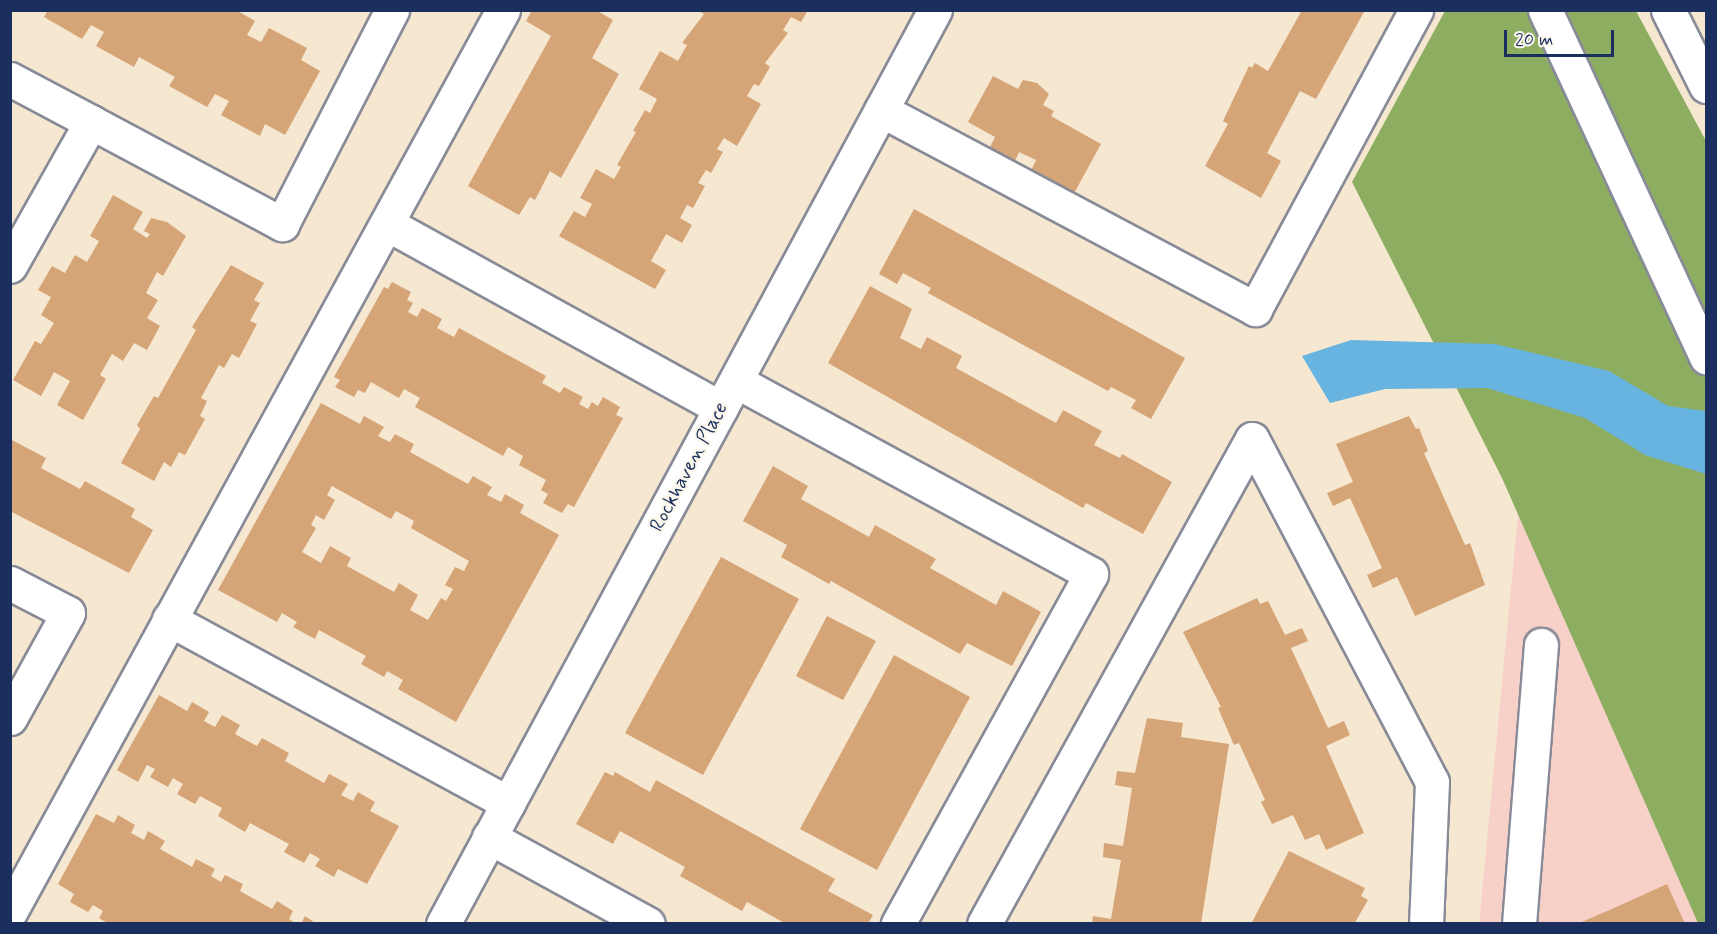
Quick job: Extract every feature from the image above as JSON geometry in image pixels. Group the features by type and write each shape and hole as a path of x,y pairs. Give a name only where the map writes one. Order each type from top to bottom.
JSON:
{"main road":[{"path":"10,79 282,224 392,10"},
{"path":"10,912 169,619 389,225 503,10"},
{"name":"Rockhaven Place","path":"443,924 935,10"},
{"path":"881,110 1255,309 1416,10"},
{"path":"1545,10 1629,185 1707,357"},
{"path":"1668,10 1707,86"},
{"path":"10,266 91,122"},
{"path":"389,225 1091,574 898,924"},
{"path":"984,924 1252,439 1432,782 1426,924"},
{"path":"10,583 68,614 10,718"},
{"path":"169,619 508,803"},
{"path":"1520,924 1541,645"},
{"path":"489,837 648,924"}],"shaded area":[{"path":"1562,53 1706,923 1479,924"}],"green space":[{"path":"1445,11 1636,11 1706,141 1706,923 1698,923 1502,478 1352,182"}],"water":[{"path":"1351,340 1495,344 1609,371 1668,406 1706,411 1706,474 1645,455 1585,418 1487,388 1385,389 1330,403 1302,356"}],"building":[{"path":"48,10 236,10 255,21 247,35 261,42 269,28 307,48 301,60 320,71 285,135 265,124 260,136 221,115 229,101 215,94 207,107 169,86 175,77 139,57 134,67 96,46 104,32 91,25 82,39 44,17"},
{"path":"532,10 596,10 613,20 592,58 619,74 561,178 550,171 535,200 530,197 519,215 468,186 551,36 526,21"},
{"path":"698,10 808,10 801,22 791,17 783,30 788,33 765,63 770,67 759,86 754,84 747,96 761,104 737,146 724,138 717,149 723,152 711,173 706,170 698,183 705,186 693,208 687,205 680,218 692,225 682,243 666,234 651,261 666,270 655,289 559,236 574,211 585,217 592,204 580,198 596,169 614,179 621,167 617,165 636,132 633,131 645,110 650,113 657,99 639,89 660,51 678,61 687,45 682,43 704,14"},
{"path":"1302,10 1365,10 1316,99 1300,91 1267,153 1281,161 1261,198 1205,166 1228,124 1223,121 1249,66 1252,68 1255,63 1268,71"},
{"path":"993,76 1018,89 1023,80 1037,83 1049,94 1043,105 1054,111 1051,116 1101,144 1072,197 1030,173 1036,160 1019,152 1015,161 999,159 990,147 995,137 968,122"},
{"path":"113,195 143,212 133,229 147,238 150,234 144,231 151,218 167,222 186,236 163,276 157,272 146,293 158,300 147,318 160,326 147,350 134,343 123,361 112,354 100,375 106,379 83,420 57,405 70,381 54,372 41,396 13,380 35,341 41,344 54,323 41,315 51,297 38,290 52,266 65,273 75,255 87,262 99,241 90,236"},
{"path":"914,209 1185,358 1151,419 1131,408 1136,400 1111,387 1108,391 928,293 931,288 903,273 897,284 879,274"},
{"path":"231,265 264,283 254,300 260,303 250,321 257,324 239,358 232,354 224,368 219,365 201,398 207,401 200,416 205,419 185,455 179,452 171,467 164,462 154,481 121,463 140,429 137,425 154,396 158,398 196,330 192,327"},
{"path":"392,282 411,292 407,300 413,303 408,312 417,317 422,308 442,319 437,328 454,337 459,328 546,376 542,383 560,393 564,387 583,397 579,404 588,409 592,402 598,406 603,397 620,407 616,415 623,418 574,507 568,504 562,513 543,503 548,494 541,490 546,480 519,465 523,456 508,447 503,456 415,407 420,398 404,389 399,398 371,382 365,393 358,390 354,397 335,387 340,380 334,377 384,287 388,289"},
{"path":"870,286 912,309 900,338 921,349 927,337 962,356 956,368 1056,423 1063,410 1102,431 1094,445 1120,458 1122,454 1172,482 1143,534 1086,503 1083,508 828,363"},
{"path":"321,403 360,424 364,416 384,427 378,436 390,442 395,434 414,444 410,452 468,484 473,476 492,487 487,495 501,502 505,494 524,505 520,513 559,535 456,722 398,689 403,680 387,671 384,677 361,664 366,656 319,630 315,639 293,627 297,622 282,613 277,622 218,590","holes":["332,486 391,519 396,511 414,521 411,528 469,561 464,571 455,567 445,585 453,589 446,601 441,598 428,620 410,610 418,595 399,583 394,592 347,566 351,558 330,546 321,563 302,552 316,528 311,525 316,515 324,520 335,500 327,495"]},
{"path":"1409,416 1416,429 1419,428 1428,451 1424,453 1465,545 1470,543 1485,585 1415,616 1397,577 1373,588 1367,575 1382,568 1350,498 1333,506 1327,493 1353,482 1336,444"},
{"path":"10,439 46,458 41,468 80,489 85,481 135,509 131,517 153,530 129,573 10,511"},
{"path":"773,466 808,486 801,499 869,537 875,525 936,559 930,568 996,605 1003,591 1041,612 1012,666 967,643 960,654 831,581 829,584 781,557 787,545 743,521"},
{"path":"721,557 799,599 703,775 625,733"},
{"path":"1257,598 1260,604 1268,601 1285,635 1302,628 1308,641 1291,648 1328,728 1344,721 1350,735 1326,746 1364,833 1326,850 1319,834 1305,840 1293,815 1272,824 1261,802 1265,800 1239,743 1234,745 1218,708 1221,707 1183,632"},
{"path":"827,616 876,641 843,700 796,676"},
{"path":"894,655 970,697 877,870 800,829"},
{"path":"159,695 187,711 192,702 209,712 204,721 215,727 222,715 240,725 235,734 257,746 262,738 289,753 285,761 324,783 329,774 348,784 341,795 353,801 358,792 375,802 370,811 399,826 367,884 338,869 334,877 315,866 320,859 310,853 304,863 284,852 289,844 250,823 245,832 218,816 222,808 200,796 195,804 177,794 183,784 173,778 168,787 150,777 155,769 147,765 138,782 117,770"},
{"path":"1147,718 1183,723 1181,737 1229,744 1201,924 1092,924 1093,916 1111,919 1121,860 1103,857 1104,843 1123,846 1132,788 1115,785 1117,771 1135,773"},
{"path":"605,772 613,776 615,772 650,792 656,780 835,879 828,891 873,915 868,924 786,924 747,902 742,911 680,876 685,867 620,831 613,844 576,824"},
{"path":"96,814 114,823 118,815 135,825 131,833 144,840 148,831 165,841 160,849 192,867 196,859 215,869 211,876 221,882 225,875 243,884 240,891 272,909 277,901 293,911 289,919 297,924 109,924 99,918 103,911 93,905 88,912 70,902 74,894 58,884"},
{"path":"1289,851 1365,888 1361,896 1368,900 1354,924 1251,924"},
{"path":"1667,884 1685,924 1577,924 1621,905"},
{"path":"305,916 317,924 301,924"}]}
